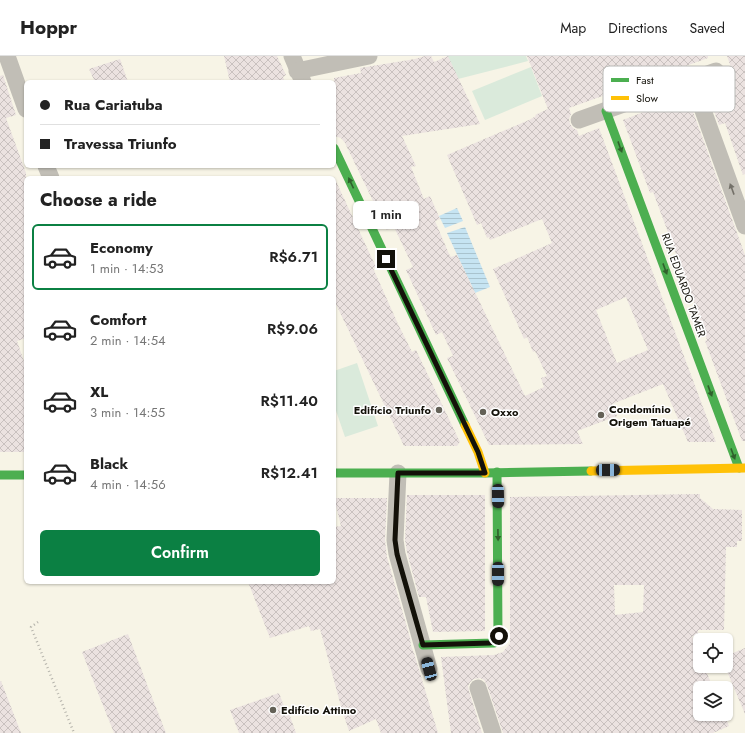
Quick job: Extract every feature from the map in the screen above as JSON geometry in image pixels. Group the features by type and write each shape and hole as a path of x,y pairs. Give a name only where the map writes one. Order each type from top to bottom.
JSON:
{"street":[{"path":"7,56 24,103"},
{"path":"297,70 369,56"},
{"path":"579,120 603,112"},
{"name":"RUA EDUARDO TAMER","path":"606,112 742,468"},
{"path":"704,112 745,226"},
{"path":"336,152 478,452 485,473"},
{"path":"336,473 485,473 742,468"},
{"path":"423,645 490,643 496,641 499,636 497,472"},
{"path":"398,473 395,540 397,554 429,669"},
{"path":"0,475 24,474"},
{"path":"478,688 493,733"}],"path":[{"path":"38,622 31,627 74,733"}],"green space":[{"path":"447,56 526,56 528,61 458,79"},
{"path":"531,67 542,96 485,120 472,91"},
{"path":"357,363 378,426 345,437 336,411 336,370"}],"water":[{"path":"457,208 463,221 445,228 439,216"},
{"path":"465,227 490,287 475,293 447,233"}],"building":[{"path":"224,56 277,56 286,75 283,77 284,80 230,80"},
{"path":"425,56 431,56 434,62 448,56 480,124 402,136 416,166 411,167 424,199 430,196 440,219 435,221 449,254 451,257 457,255 525,396 544,387 541,378 547,376 535,351 533,352 527,337 524,339 493,269 552,243 542,219 490,240 489,237 487,238 481,223 477,225 447,155 529,120 536,116 535,115 548,109 527,56 708,56 708,58 686,66 603,66 603,96 569,108 571,114 569,119 570,124 577,130 579,136 599,128 716,442 688,442 663,384 612,404 617,416 577,431 583,444 489,445 447,358 453,356 442,332 436,335 406,270 413,267 394,227 387,230 345,143 341,138 336,137 336,80 334,80 334,78 361,73 360,68","holes":["626,297 648,350 617,363 596,310"]},
{"path":"727,56 745,56 745,174 743,175 725,123 719,125 714,112 735,112 735,66 730,66"},
{"path":"120,59 127,80 94,80 89,69"},
{"path":"3,75 16,115 6,118 26,173 26,176 24,176 24,339 17,341 24,361 24,452 0,452 0,76"},
{"path":"643,112 693,112 745,255 745,441 742,441 705,341 707,340 697,310 653,192 650,193 623,120"},
{"path":"336,181 376,267 373,268 398,324 412,352 416,350 460,442 457,446 404,446 336,304"},
{"path":"700,494 700,498 713,509 742,510 742,541 737,541 737,547 726,547 724,630 698,630 698,633 693,633 692,636 693,673 707,673 710,681 693,681 693,721 727,721 729,726 713,733 503,733 487,685 484,680 480,678 471,681 468,686 482,733 451,733 441,657 494,655 503,652 510,643 510,497","holes":["614,585 644,585 643,612 615,615"]},
{"path":"407,495 485,495 485,631 433,632 426,597 419,597 407,552 405,540"},
{"path":"336,498 387,498 385,540 387,557 411,646 438,733 381,733 376,719 349,731 320,629 311,631 309,626 270,638 249,584 336,584 336,527 341,526 336,506"},
{"path":"128,634 166,733 114,733 82,652"},
{"path":"745,648 745,714 733,686 733,681 731,681 728,673 733,673 733,653"},
{"path":"1,681 21,733 0,733"},
{"path":"279,693 284,706 286,705 296,733 239,733 230,710"}],"traffic: fast":[{"path":"606,112 739,468"},
{"path":"336,152 465,425"},
{"path":"336,473 591,471"},
{"path":"423,645 494,643 498,639 497,472"},
{"path":"0,475 24,475"}],"traffic: slow":[{"path":"465,425 478,452 485,473"},
{"path":"591,471 745,468"}],"place":[{"name":"Edifício Triunfo","path":"439,410"},
{"name":"Oxxo","path":"483,412"},
{"name":"Condomínio Origem Tatuapé","path":"601,415"},
{"name":"Edifício Attimo","path":"273,710"}],"route":[{"path":"386,259 478,452 485,473 398,473 395,540 397,554 423,645 494,643 499,636"}]}
